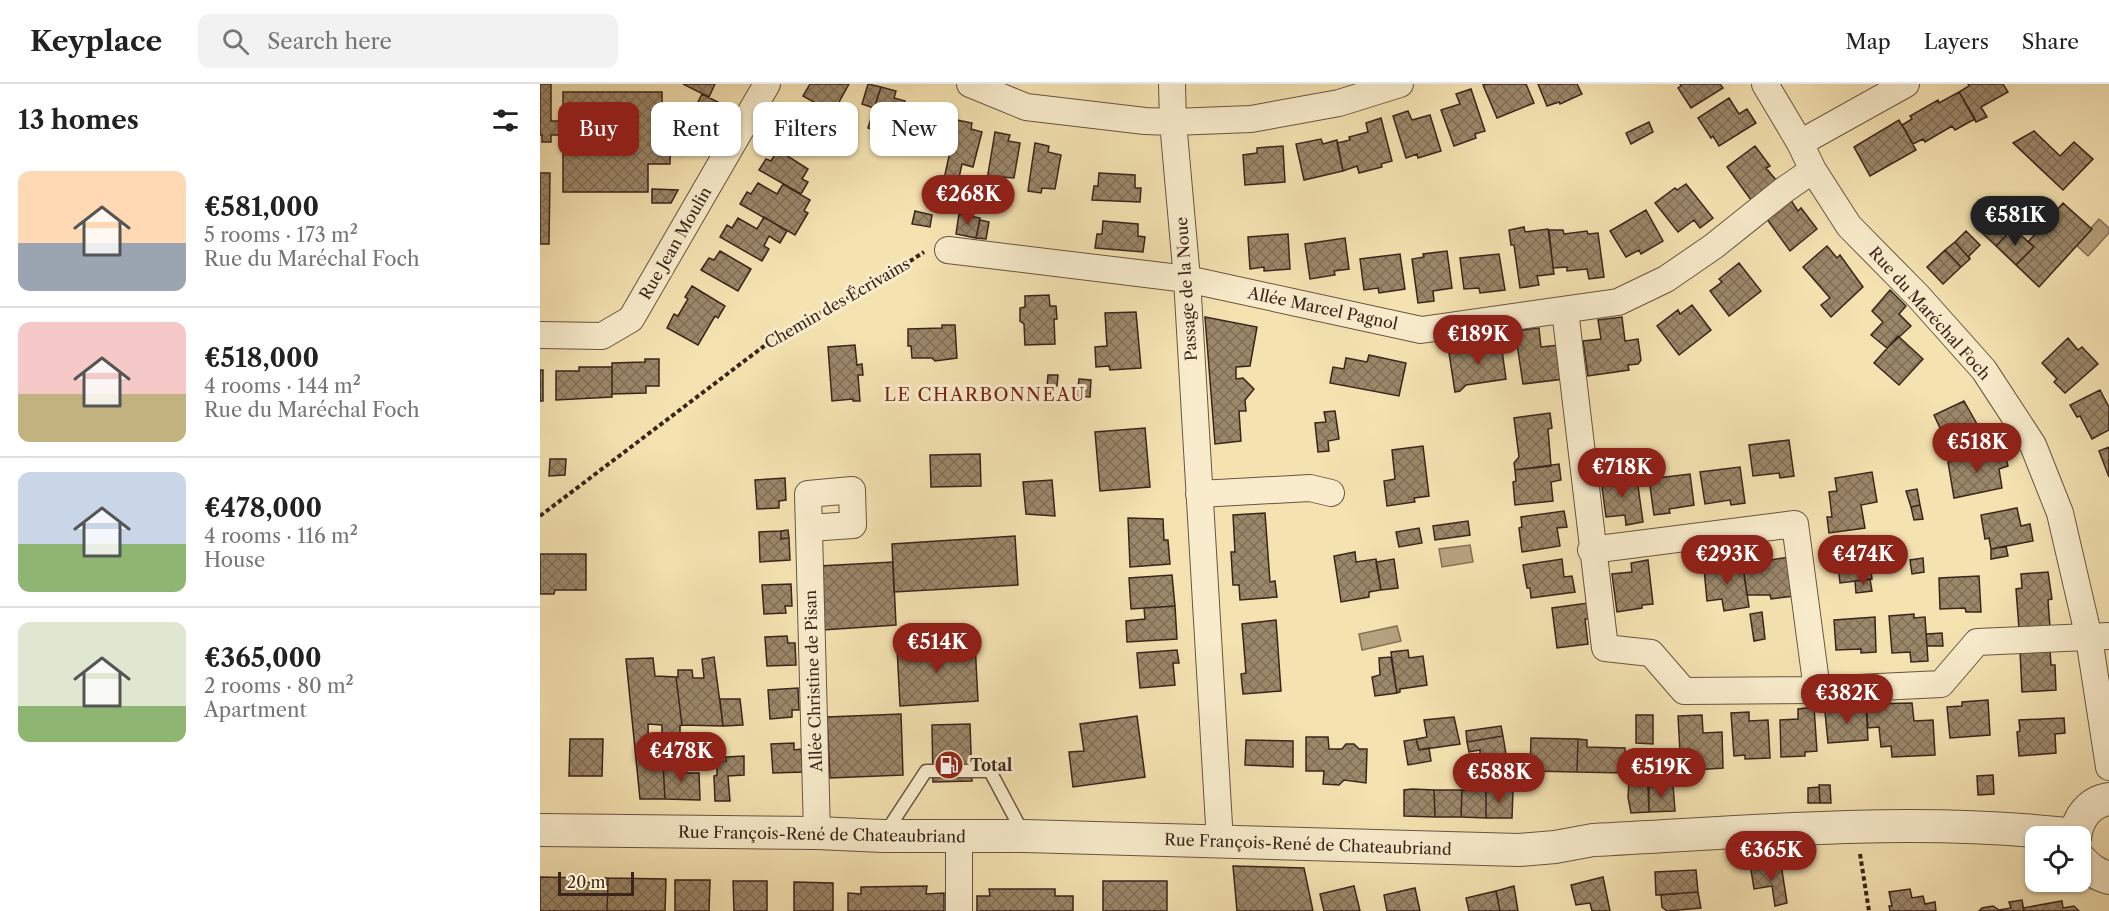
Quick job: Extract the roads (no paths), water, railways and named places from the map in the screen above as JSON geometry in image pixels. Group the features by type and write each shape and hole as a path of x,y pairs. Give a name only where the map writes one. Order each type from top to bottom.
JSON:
{"street":[{"name":"Rue Jean Moulin","path":"540,335 602,336 631,319 767,84"},
{"path":"969,84 1026,107 1173,122 1251,119 1339,103 1400,84"},
{"name":"Passage de la Noue","path":"1172,84 1173,122 1187,279 1220,842"},
{"name":"Rue du Maréchal Foch","path":"1766,84 1813,170 1850,226 1984,369 2033,445 2060,513 2099,637 2109,767"},
{"path":"1800,143 1906,84"},
{"name":"Allée Marcel Pagnol","path":"1187,279 1421,330 1618,302 1666,279 1714,246 1813,170"},
{"path":"948,250 1187,279"},
{"path":"1564,310 1605,648 1651,653 1684,691 1817,690 1941,684 1977,642 2099,637"},
{"path":"1198,494 1310,488 1331,493"},
{"path":"1592,550 1795,524 1817,690"},
{"name":"Allée Christine de Pisan","path":"809,528 817,833"},
{"path":"2078,826 2084,814 2092,806 2109,799"},
{"name":"Rue François-René de Chateaubriand","path":"540,830 1025,836 1519,850 1555,847 1593,840 1855,827 2025,829"},
{"path":"959,836 959,911"},
{"path":"2091,868 2093,871 2109,878"}],"lane":[{"path":"883,836 926,771 990,771 1025,836"}],"place":[{"name":"Total","path":"949,765"}],"district":[{"name":"LE CHARBONNEAU","path":"985,395"}]}
